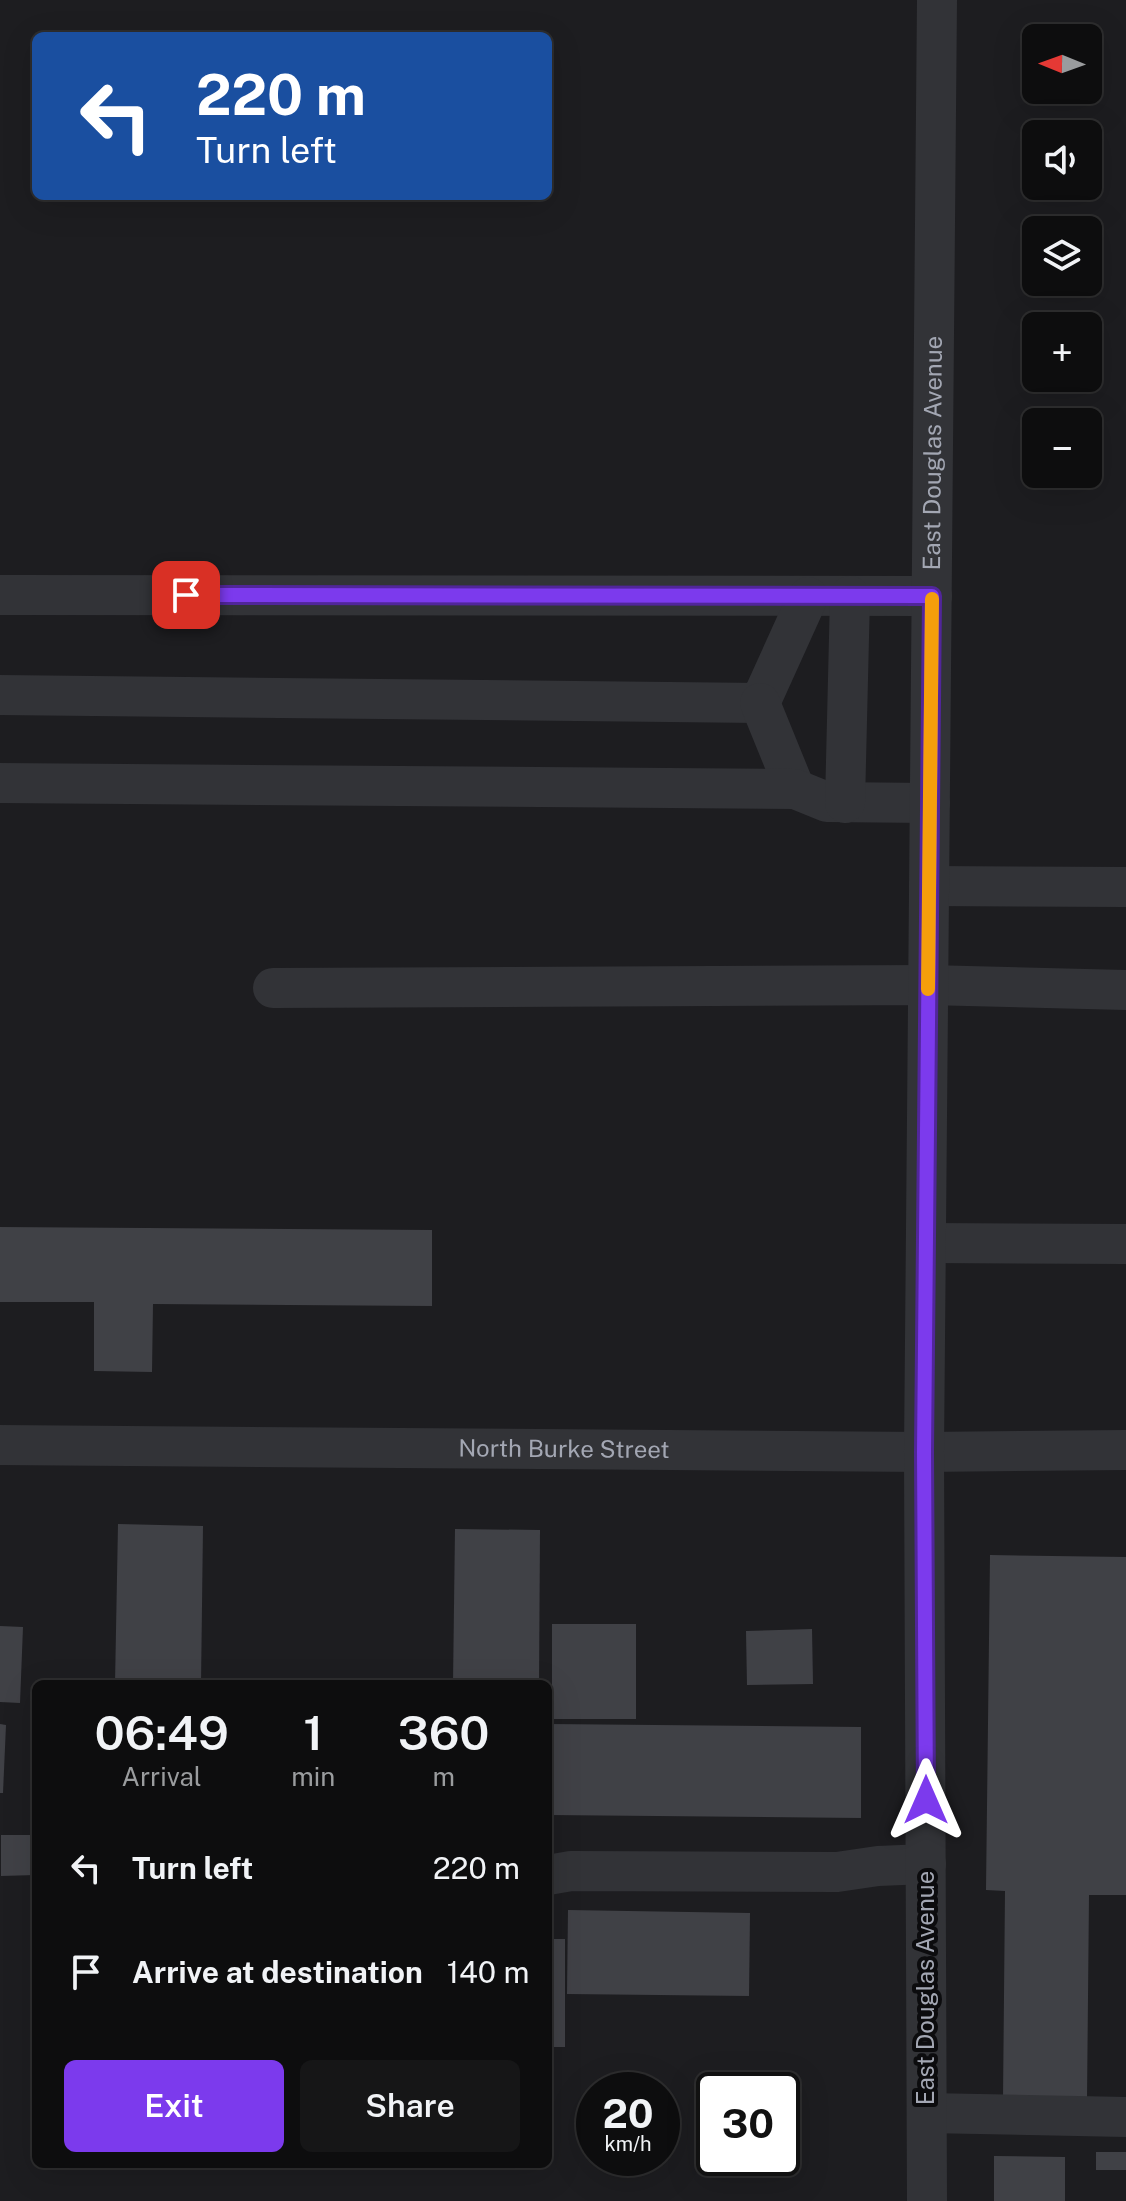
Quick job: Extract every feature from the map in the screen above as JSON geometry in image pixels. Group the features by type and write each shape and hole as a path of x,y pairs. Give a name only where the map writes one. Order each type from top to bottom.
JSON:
{"street":[{"name":"East Douglas Avenue","path":"927,2201 924,1452 937,0"},
{"path":"0,595 932,596"},
{"path":"845,803 850,596"},
{"path":"795,789 760,703 808,597"},
{"path":"0,695 760,703"},
{"path":"0,783 795,789 827,802 930,803"},
{"path":"929,886 1126,887"},
{"path":"273,988 928,985 1126,990"},
{"path":"926,1243 1126,1244"},
{"name":"North Burke Street","path":"0,1445 924,1452 1126,1450"},
{"path":"552,1874 571,1871 837,1872 926,1864"},
{"path":"927,2113 1126,2117"}],"shaded area":[{"path":"0,0 1126,0 1126,2201 0,2201"}],"building":[{"path":"0,1227 432,1230 432,1306 153,1304 152,1372 94,1371 94,1302 0,1302"},
{"path":"118,1524 203,1526 201,1680 115,1680"},
{"path":"455,1529 540,1530 539,1680 453,1680"},
{"path":"990,1555 1126,1557 1126,1895 1089,1895 1087,2100 1003,2099 1005,1891 986,1890"},
{"path":"552,1624 636,1624 636,1719 552,1719"},
{"path":"0,1626 23,1627 20,1703 0,1702"},
{"path":"812,1629 813,1684 747,1685 746,1631"},
{"path":"0,1724 6,1725 3,1793 0,1793"},
{"path":"552,1724 861,1727 861,1818 552,1815"},
{"path":"1,1835 32,1835 32,1875 1,1876"},
{"path":"568,1910 750,1913 749,1996 567,1994"},
{"path":"552,1939 565,1939 565,2047 552,2047"},
{"path":"1096,2152 1126,2152 1126,2170 1096,2170"},
{"path":"994,2156 1065,2157 1065,2201 994,2201"}],"slow traffic":[{"path":"928,989 932,599"}],"route":[{"path":"186,595 932,596 924,1452 926,1800"}]}
